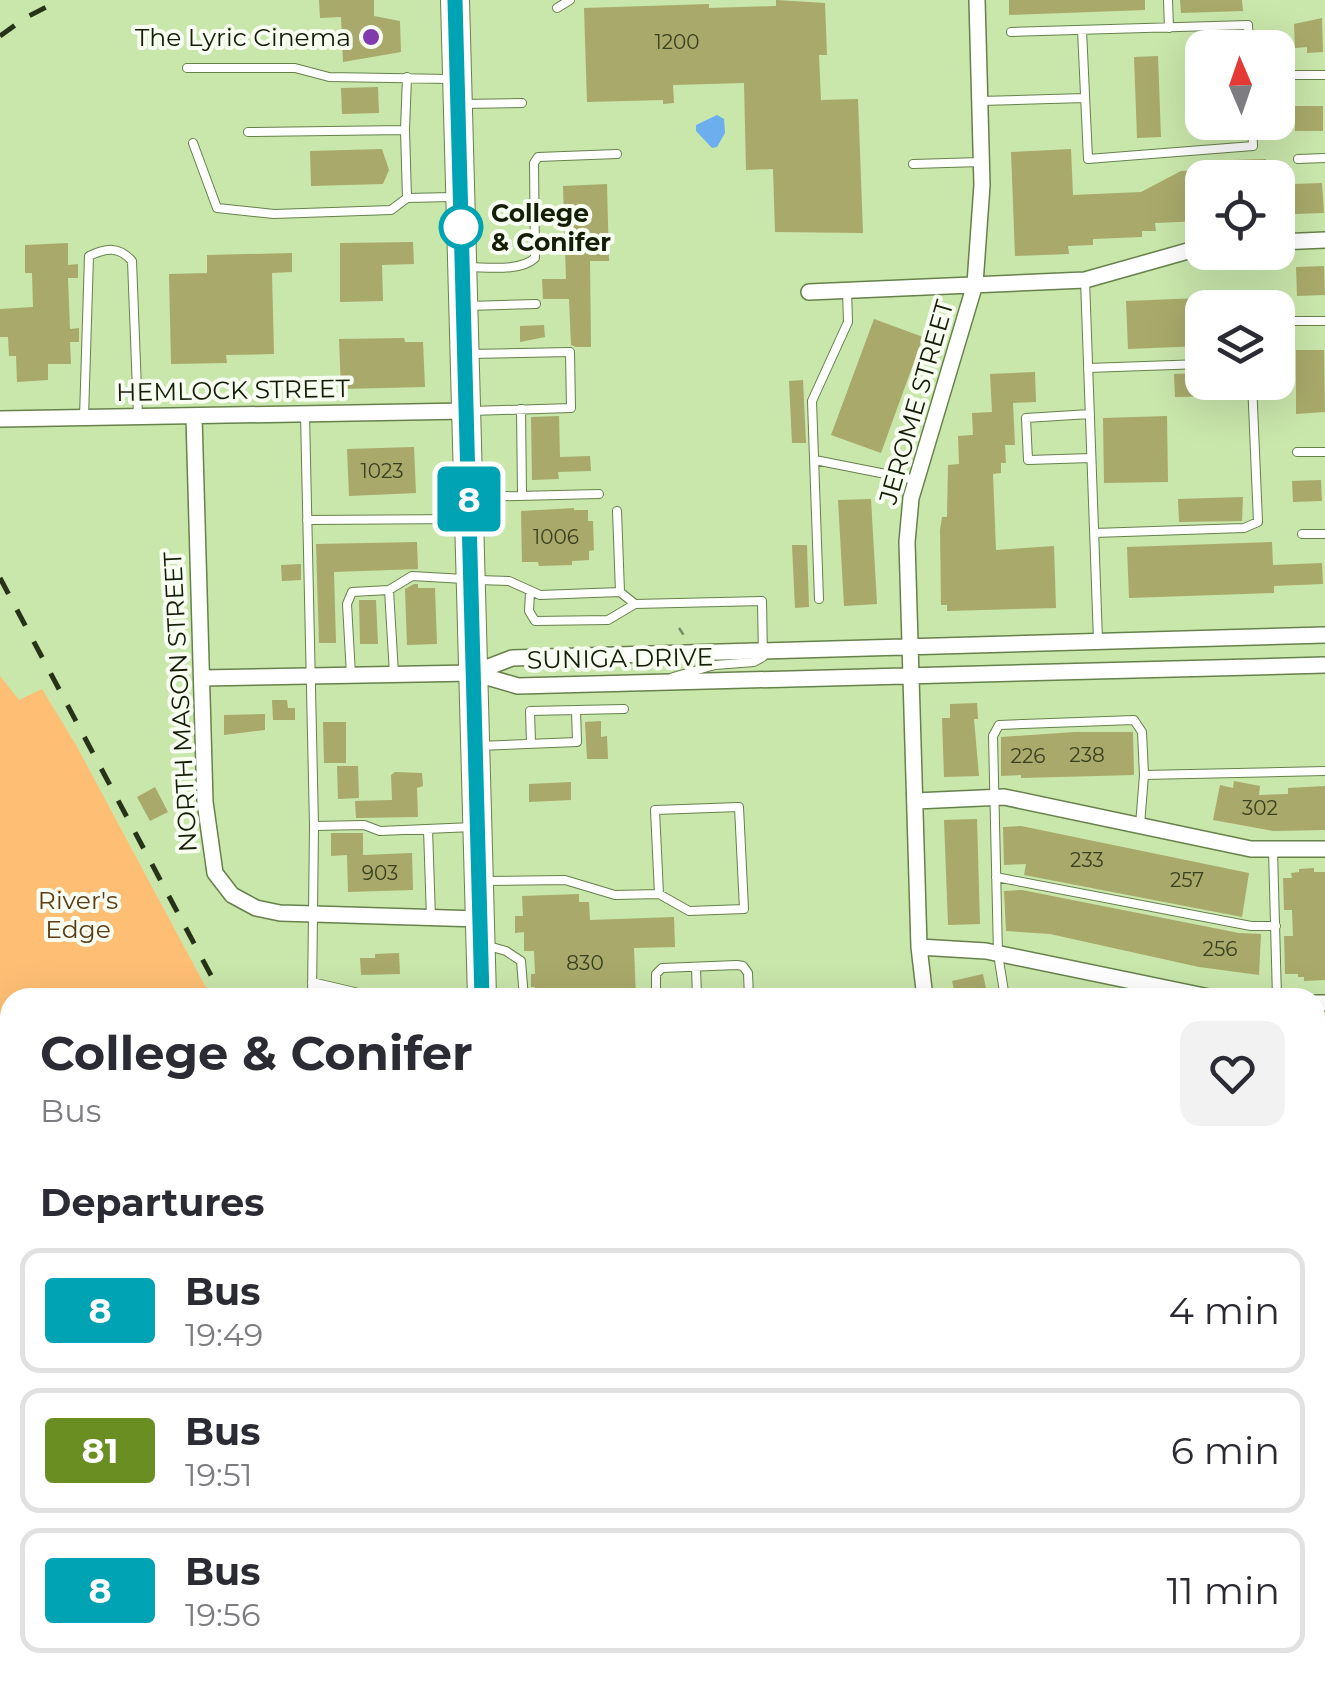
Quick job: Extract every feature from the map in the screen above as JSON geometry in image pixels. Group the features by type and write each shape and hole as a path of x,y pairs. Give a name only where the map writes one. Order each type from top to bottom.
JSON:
{"highway":[{"path":"455,0 482,988"}],"street":[{"name":"JEROME STREET","path":"924,988 919,947 906,542 910,498 976,284 981,162 977,0"},
{"path":"1295,241 1325,240"},
{"path":"809,292 1085,280 1185,253"},
{"name":"HEMLOCK STREET","path":"0,419 466,411"},
{"name":"NORTH MASON STREET","path":"194,417 205,802 215,874 232,895 256,908 312,916 431,918 480,931"},
{"name":"SUNIGA DRIVE","path":"473,673 512,658 1325,635"},
{"name":"SUNIGA DRIVE","path":"473,673 518,686 1325,664"},
{"path":"202,678 473,673"},
{"path":"915,800 994,796 1251,849 1325,849"},
{"path":"919,947 998,954 1165,988"}],"lane":[{"path":"557,8 570,0"},
{"path":"1168,0 1170,28"},
{"path":"1012,32 1248,25 1248,30"},
{"path":"1082,30 1088,159 1254,146 1254,140"},
{"path":"186,68 295,68 329,77 407,77 458,92 522,102"},
{"path":"1295,75 1325,75"},
{"path":"407,77 407,198"},
{"path":"980,102 1085,98"},
{"path":"248,132 405,130"},
{"path":"193,143 218,208 274,214 391,210 407,198 460,197"},
{"path":"462,268 517,266 530,264 535,258 534,163 538,157 617,154"},
{"path":"1298,159 1325,158"},
{"path":"913,164 981,162"},
{"path":"84,418 89,256 112,248 124,252 132,261 138,417"},
{"path":"1085,280 1098,641"},
{"path":"820,600 812,401 848,322 847,290"},
{"path":"463,306 536,304"},
{"path":"1296,321 1325,321"},
{"path":"465,354 570,352 572,408 466,411"},
{"path":"1088,368 1185,365"},
{"path":"1094,533 1244,528 1258,522 1253,400"},
{"path":"521,410 522,495"},
{"path":"305,414 314,826 312,988"},
{"path":"1090,414 1026,418 1028,460 1091,458"},
{"path":"1297,452 1325,452"},
{"path":"814,460 916,480"},
{"path":"307,520 469,508 522,495 599,494"},
{"path":"617,512 620,592"},
{"path":"1302,534 1325,534"},
{"path":"351,675 348,597 358,590 389,590 412,576 509,581 540,595 620,592 636,604"},
{"path":"389,590 394,674"},
{"path":"530,592 530,611 536,621 608,620 636,604 762,601 763,658 716,665 652,682"},
{"path":"531,743 530,711 624,709"},
{"path":"474,746 577,742 576,710"},
{"path":"1003,988 998,954 995,730 1004,723 1134,720 1142,732 1140,825"},
{"path":"1144,776 1325,771"},
{"path":"479,881 565,880 615,895 659,894 688,910 744,909 740,808 655,810 659,894"},
{"path":"314,826 364,825 380,831 477,827"},
{"path":"428,829 431,918"},
{"path":"1273,850 1277,988"},
{"path":"996,877 1251,926 1276,926"},
{"path":"480,931 521,961 523,988"},
{"path":"696,966 696,988"},
{"path":"656,988 659,970 696,966 743,966 748,973 749,988"},
{"path":"312,982 338,988"}],"path":[{"path":"680,628 686,638"}],"green space":[{"name":"River's Edge","path":"0,676 19,700 42,689 206,988 0,988"}],"water":[{"path":"717,115 724,119 725,133 717,147 712,148 696,131 696,125"}],"building":[{"name":"The Lyric Cinema","path":"319,0 374,0 374,16 400,21 401,52 343,62 341,17 320,18"},
{"path":"776,0 825,3 827,55 819,55 821,100 858,99 863,233 775,232 773,169 746,170 744,83 673,85 674,103 587,102 584,8 776,6"},
{"path":"1009,0 1145,0 1145,10 1009,15"},
{"path":"1180,0 1242,0 1243,11 1181,13"},
{"path":"1322,18 1323,52 1307,53 1307,47 1295,48 1294,24"},
{"path":"1158,56 1161,137 1137,138 1134,57"},
{"path":"378,87 379,113 342,114 341,88"},
{"path":"1295,106 1323,106 1323,131 1295,131"},
{"path":"382,149 389,170 383,184 311,186 310,151"},
{"path":"1071,149 1073,195 1141,192 1185,171 1185,222 1155,223 1156,231 1142,231 1142,237 1093,239 1093,245 1068,246 1069,254 1015,256 1011,152"},
{"path":"1322,183 1324,213 1295,214 1295,184"},
{"path":"607,184 609,261 590,261 591,347 576,347 571,345 569,299 543,299 542,279 566,279 563,186"},
{"path":"413,242 414,264 382,265 383,301 340,302 340,243"},
{"path":"68,243 68,265 78,264 78,278 68,278 70,329 79,328 79,342 70,342 71,364 48,364 48,380 17,382 16,356 9,356 8,337 0,337 0,309 33,307 32,273 25,273 25,245"},
{"path":"292,253 292,272 272,273 274,354 226,355 227,363 171,364 169,274 207,273 207,255"},
{"path":"1324,266 1325,295 1297,296 1296,267"},
{"path":"1185,299 1185,347 1128,349 1126,301"},
{"path":"874,319 923,337 881,453 831,435"},
{"path":"544,325 545,337 520,342 520,326"},
{"path":"404,338 405,342 423,342 425,387 341,389 339,339"},
{"path":"1296,350 1324,350 1325,412 1296,414"},
{"path":"1035,372 1036,402 1013,403 1015,445 1005,445 1006,463 1001,463 1001,473 993,474 996,550 1054,546 1056,608 947,611 947,605 941,605 940,530 942,517 947,517 948,465 959,464 958,436 973,435 972,413 992,412 990,374"},
{"path":"1174,374 1185,374 1185,397 1175,397"},
{"path":"803,380 806,443 792,443 789,381"},
{"path":"559,416 560,457 590,456 591,471 558,472 559,479 532,480 531,417"},
{"path":"1167,416 1168,482 1104,483 1103,418"},
{"path":"414,447 416,493 349,496 347,449"},
{"path":"1321,480 1322,501 1293,502 1292,481"},
{"path":"1243,497 1242,521 1179,522 1178,499"},
{"path":"871,499 877,604 844,606 838,500"},
{"path":"588,510 588,521 593,521 594,550 589,551 589,560 539,566 538,562 522,562 521,511"},
{"path":"417,542 418,569 334,572 336,643 319,643 316,544"},
{"path":"1272,542 1273,565 1322,563 1323,584 1274,586 1274,593 1129,598 1127,547"},
{"path":"792,545 807,545 809,607 795,608"},
{"path":"301,564 301,580 282,581 281,565"},
{"path":"414,584 418,588 435,588 437,644 407,645 405,589"},
{"path":"359,600 376,600 378,644 360,644"},
{"path":"272,700 287,700 288,708 295,708 295,720 273,720"},
{"path":"977,703 978,719 974,719 979,776 944,777 942,718 950,718 950,704"},
{"path":"265,714 265,730 224,735 224,715"},
{"path":"601,721 601,737 607,736 608,759 587,759 585,722"},
{"path":"323,722 346,722 346,763 324,763"},
{"path":"1133,732 1134,775 1001,776 1001,737"},
{"path":"337,766 358,766 359,798 338,799"},
{"path":"422,773 423,786 417,788 418,817 356,818 355,801 392,800 391,775"},
{"path":"1234,781 1260,786 1259,795 1288,794 1288,788 1325,786 1325,830 1273,831 1213,820 1220,785 1233,788"},
{"path":"571,782 571,800 529,802 529,784"},
{"path":"155,787 168,812 150,821 137,797"},
{"path":"977,819 980,924 948,925 944,820"},
{"path":"1021,826 1249,873 1242,917 1024,875 1026,864 1004,865 1003,827"},
{"path":"331,833 363,833 363,855 412,853 413,890 348,892 347,855 331,856"},
{"path":"1314,868 1314,872 1325,872 1325,980 1304,981 1298,974 1285,974 1284,936 1293,936 1292,910 1284,910 1283,878 1292,878 1291,873 1299,869"},
{"path":"1022,890 1261,934 1259,975 1199,967 1050,934 1006,931 1004,891"},
{"path":"579,894 579,902 589,902 590,920 674,917 675,947 634,948 636,988 531,987 534,951 524,951 524,932 515,933 515,916 523,916 522,896"},
{"path":"399,953 400,974 361,975 360,958"},
{"path":"983,974 986,988 954,988 952,981"}],"railway":[{"path":"0,36 60,0"},
{"path":"0,578 218,988"}],"bus line":[{"name":"8","path":"455,0 482,988"}],"place":[{"name":"The Lyric Cinema","path":"371,37"},
{"name":"College & Conifer","path":"461,227"}]}
